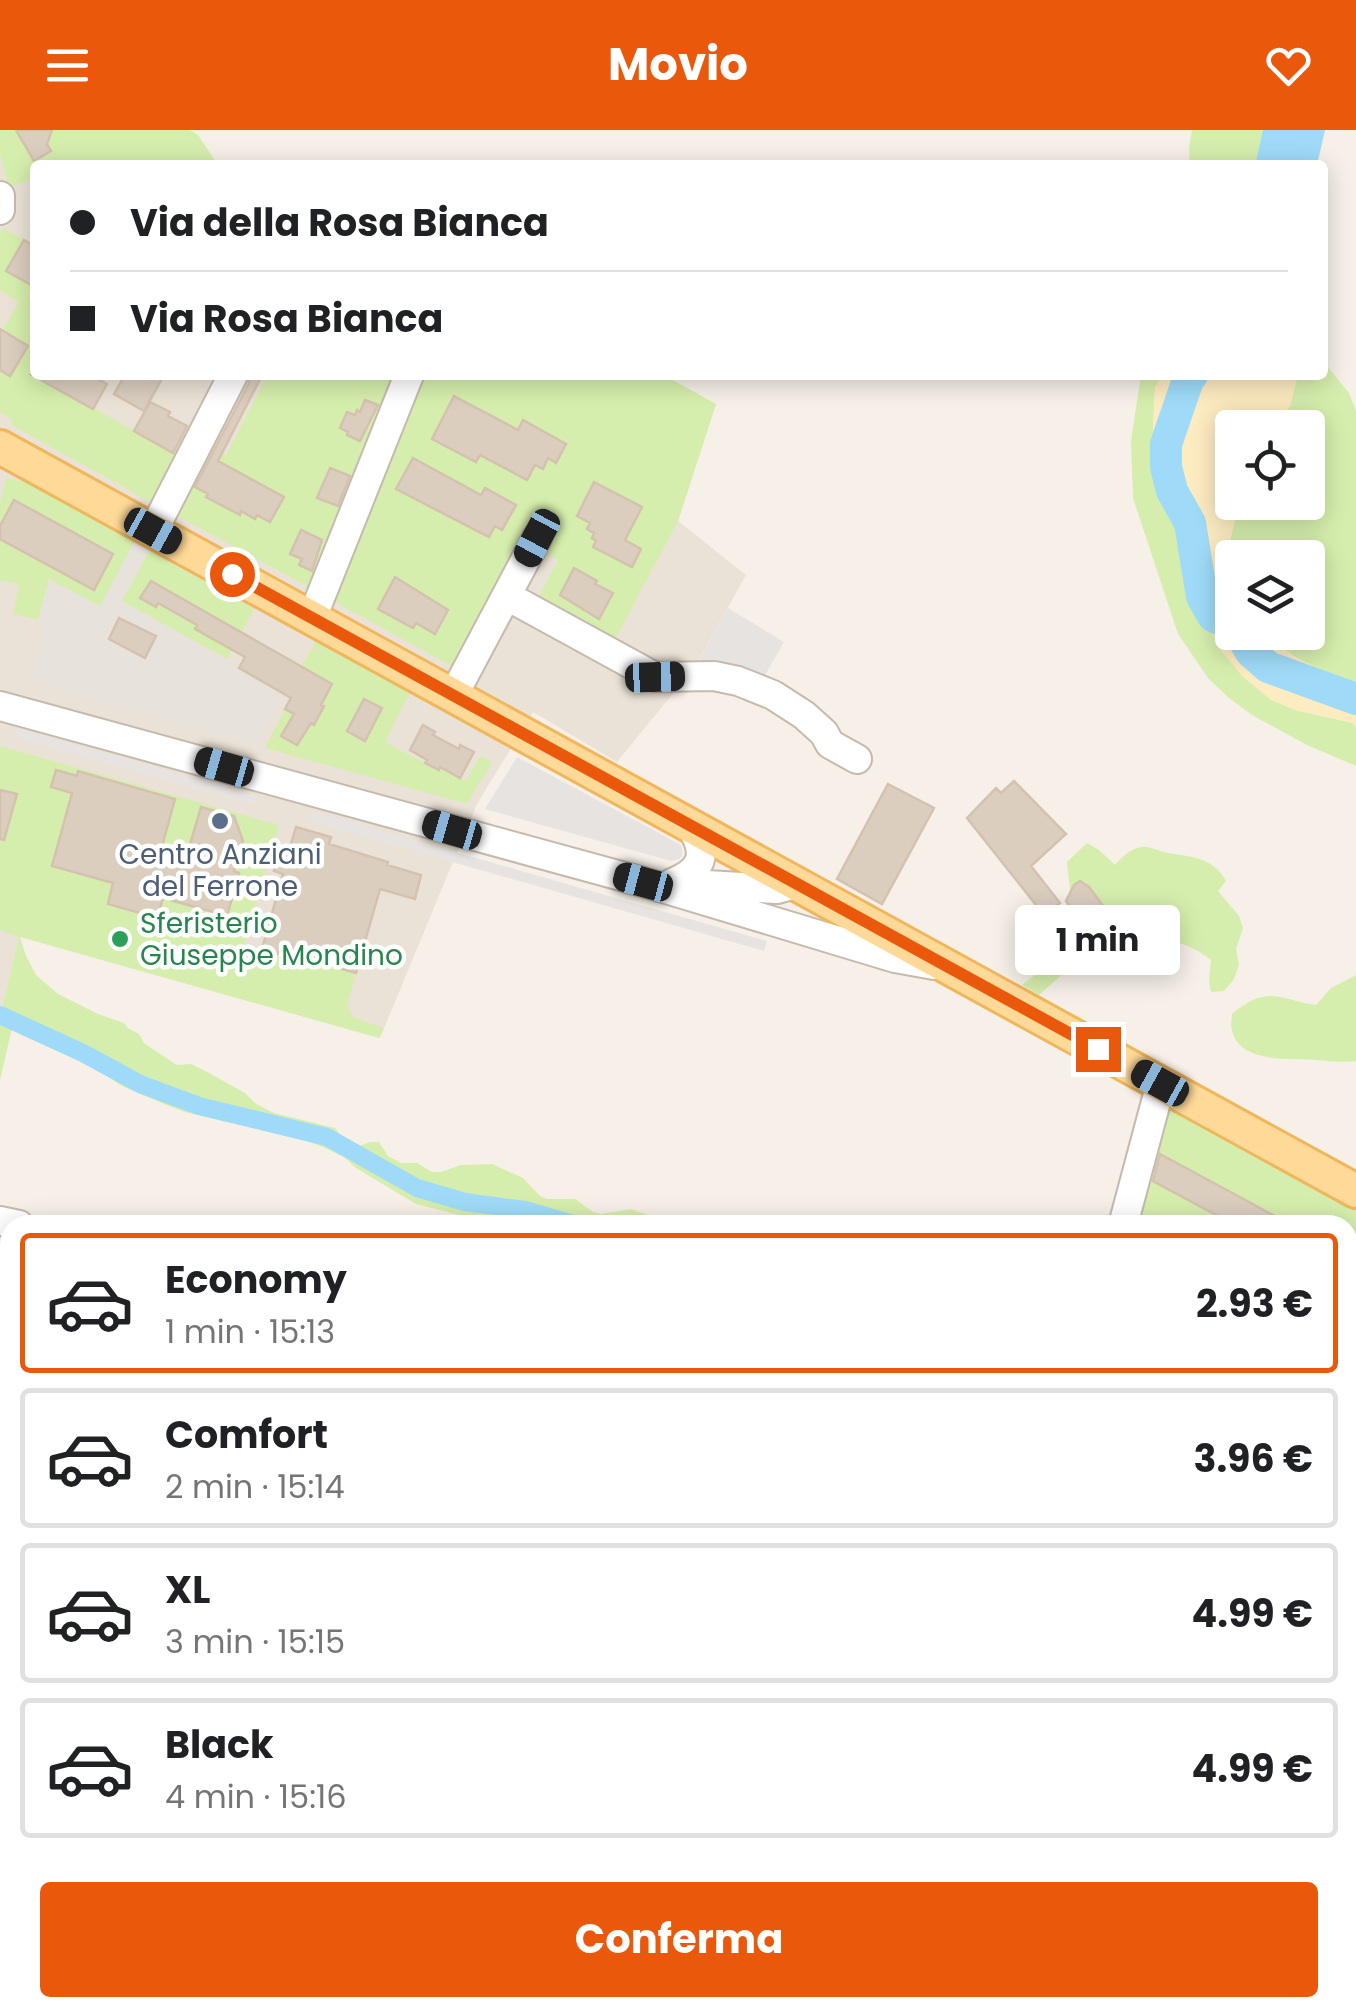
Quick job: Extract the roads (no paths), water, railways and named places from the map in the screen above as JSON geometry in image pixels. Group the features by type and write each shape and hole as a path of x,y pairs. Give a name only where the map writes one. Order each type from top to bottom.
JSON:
{"main road":[{"path":"0,447 1356,1190"}],"street":[{"path":"0,196 0,210"},
{"path":"153,531 230,380"},
{"path":"312,618 407,380"},
{"path":"453,696 537,538"},
{"path":"507,596 655,677 714,676 774,694 812,721 830,744 857,760"},
{"path":"0,706 643,882 913,962 946,965"},
{"path":"672,883 695,870 700,860 700,842 690,827"},
{"path":"643,882 777,888 796,884 798,895 792,909 781,918 765,918"},
{"path":"1126,1215 1160,1083"}],"water":[{"path":"1263,130 1325,130 1318,160 1256,160"}],"waterway":[{"path":"1188,380 1166,444 1166,467 1172,491 1190,523 1202,597 1215,617"},
{"path":"1250,650 1268,667 1356,699"},
{"path":"0,1015 140,1084 199,1106 327,1137 417,1188 465,1202 542,1215"}],"place":[{"name":"Centro Anziani del Ferrone","path":"220,821"},
{"name":"Sferisterio Giuseppe Mondino","path":"120,939"}]}
